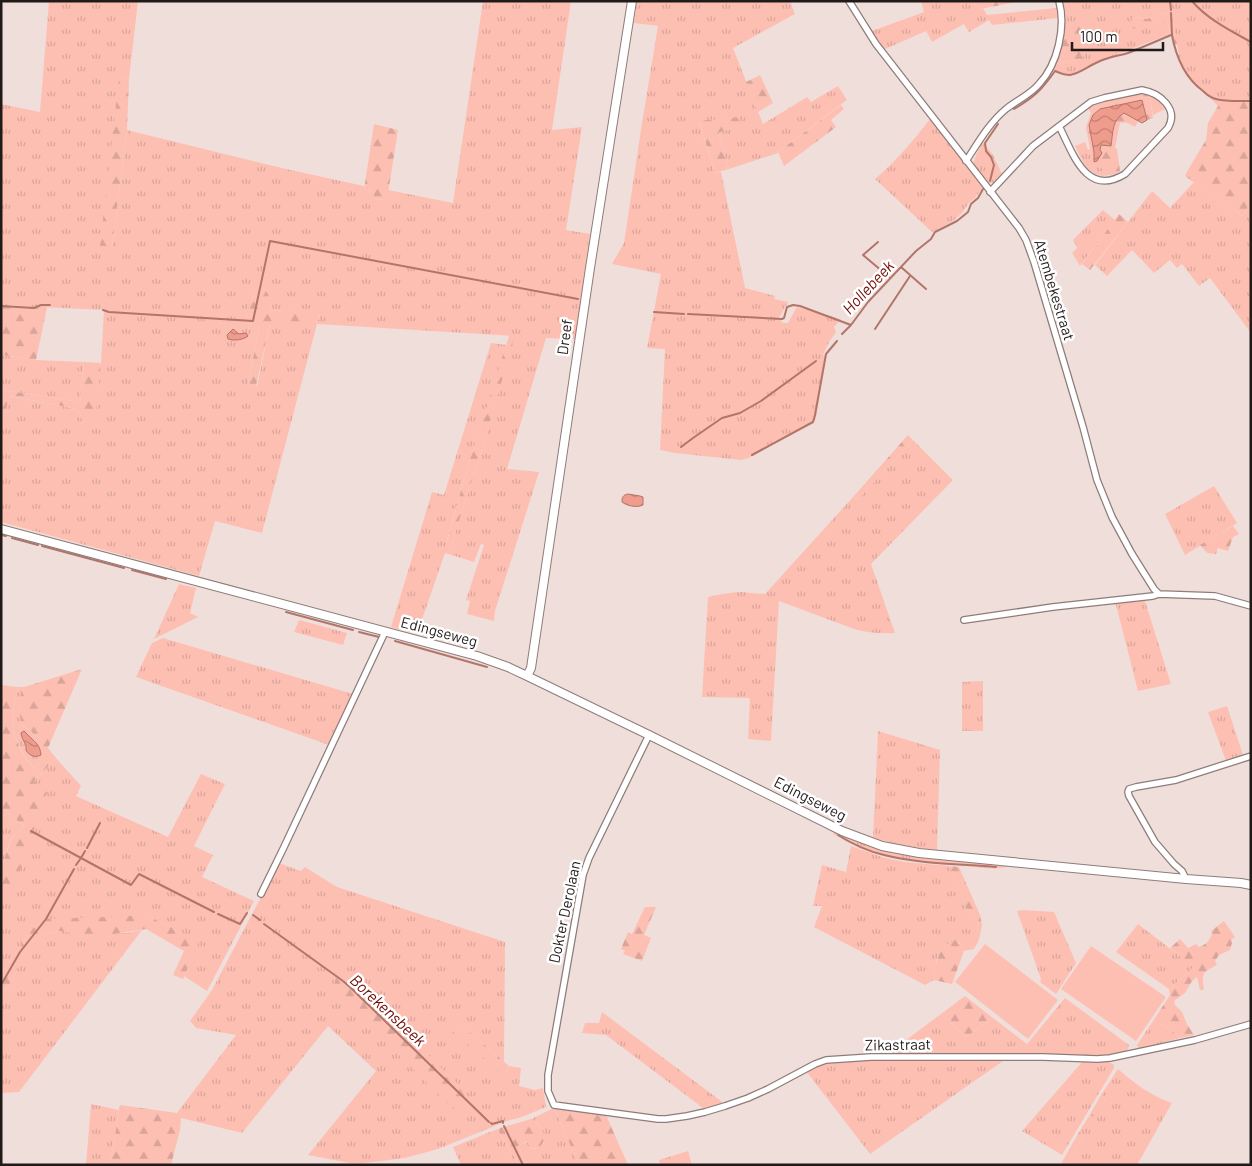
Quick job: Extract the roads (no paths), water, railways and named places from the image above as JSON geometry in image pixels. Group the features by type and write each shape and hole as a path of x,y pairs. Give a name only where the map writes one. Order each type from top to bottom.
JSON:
{"main road":[{"name":"Dreef","path":"527,676 531,668 590,268 632,1"},
{"name":"Edingseweg","path":"1,529 477,656 527,676 842,831 882,846 907,852 1251,885"}],"street":[{"name":"Atembekestraat","path":"849,1 876,44 1019,228 1026,240 1097,480 1120,532 1154,589 1159,594"},
{"path":"966,161 994,121 1006,109 1028,95 1040,84 1051,67 1058,50 1061,30 1062,18 1059,1"},
{"path":"990,192 1033,146 1059,126 1091,102 1142,90 1152,93 1166,103 1172,114 1168,128 1125,174 1107,181 1092,178 1081,168 1059,126"},
{"path":"964,620 1052,606 1159,594 1224,597 1251,606"},
{"name":"Edingseweg","path":"261,894 385,632"},
{"name":"Dokter Derolaan","path":"554,1105 548,1091 548,1075 583,875 589,858 649,735"},
{"path":"1186,879 1182,871 1155,842 1129,796 1129,789 1176,780 1251,756"},
{"name":"Zikastraat","path":"554,1105 666,1119 705,1112 748,1098 826,1060 881,1057 1110,1058 1195,1040 1251,1024"}],"water":[{"path":"1142,100 1147,120 1142,123 1124,113 1120,116 1114,127 1111,146 1101,145 1100,150 1102,153 1097,161 1094,162 1089,125 1093,115 1100,109"},
{"path":"233,329 239,334 246,333 248,336 238,340 228,339 227,335"},
{"path":"628,494 643,497 643,505 632,506 622,502 623,496"},
{"path":"24,731 37,744 41,755 33,756 27,752 21,733"}],"waterway":[{"path":"1170,1 1171,10"},
{"path":"1192,1 1212,19 1251,42"},
{"path":"1171,13 1172,35"},
{"name":"Hollebeek","path":"1014,109 1037,93 1055,71 1066,75 1074,74 1102,60 1128,53 1171,35 1186,73 1206,94 1220,100 1251,101"},
{"name":"Hollebeek","path":"990,181 994,165 986,151 985,143 998,124"},
{"name":"Hollebeek","path":"688,314 782,319 787,307 793,305 851,325 868,302 916,251 931,239 935,232 957,221 968,212 971,204 978,198 983,189"},
{"path":"103,310 109,312 253,321 270,241 578,299"},
{"path":"878,242 863,255 889,277"},
{"path":"901,267 926,289"},
{"path":"875,329 910,276"},
{"path":"1,306 34,308 41,305 50,305"},
{"name":"Hollebeek","path":"654,312 684,314"},
{"path":"842,334 851,325"},
{"path":"752,455 813,422 826,354 837,341"},
{"path":"681,447 722,418 740,413 761,401 816,361"},
{"path":"1,535 6,536"},
{"path":"12,538 38,545"},
{"path":"42,546 124,568"},
{"path":"132,570 166,579"},
{"path":"286,612 353,630"},
{"path":"359,632 379,637"},
{"path":"395,641 487,667"},
{"path":"87,848 100,823"},
{"path":"31,831 81,858 85,851"},
{"path":"838,835 866,849 898,858 996,867"},
{"name":"Borekensbeek","path":"76,865 81,858 131,885 139,874 214,912"},
{"name":"Borekensbeek","path":"1,985 20,952 46,919 74,869"},
{"name":"Borekensbeek","path":"218,914 240,924 247,913"},
{"name":"Borekensbeek","path":"253,915 260,920"},
{"name":"Borekensbeek","path":"264,924 351,988 489,1122"},
{"name":"Borekensbeek","path":"491,1123 503,1121 503,1123"},
{"name":"Borekensbeek","path":"504,1126 523,1165"}]}
